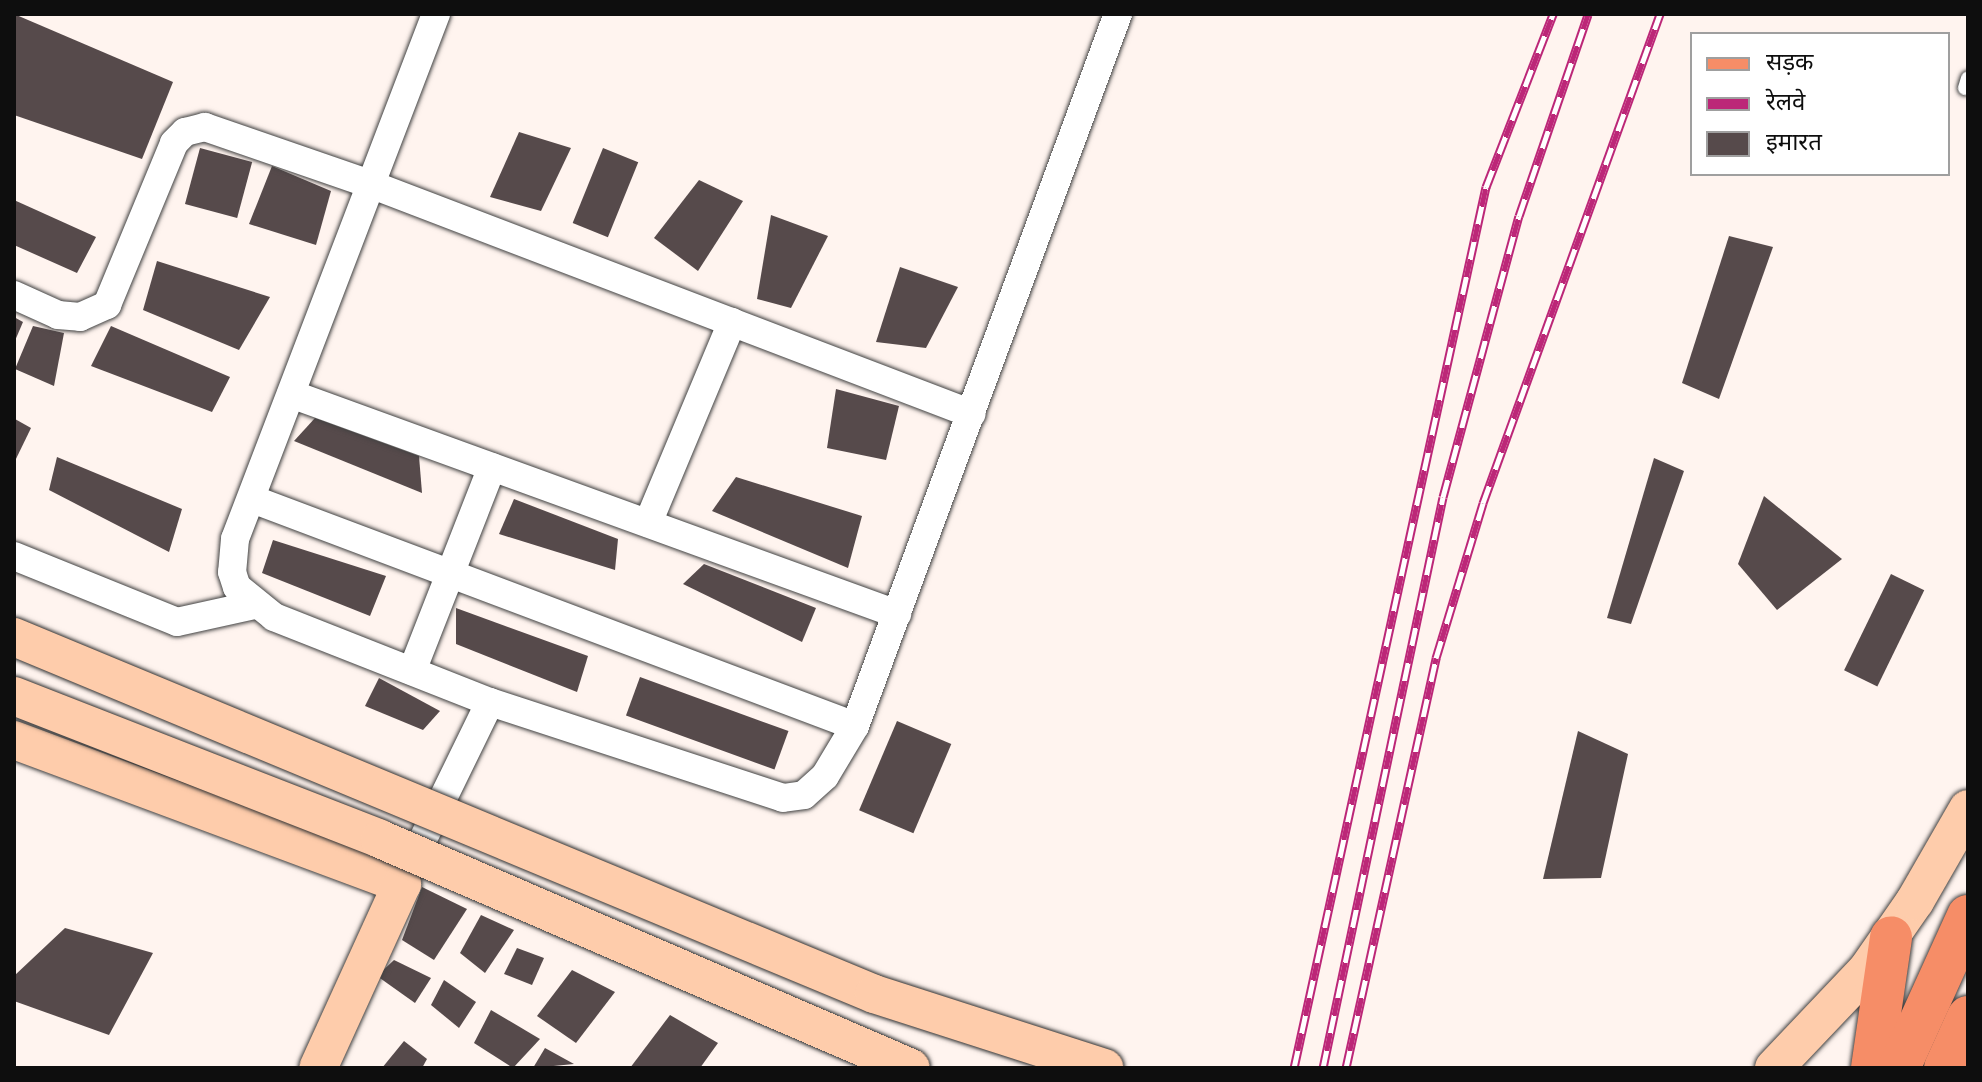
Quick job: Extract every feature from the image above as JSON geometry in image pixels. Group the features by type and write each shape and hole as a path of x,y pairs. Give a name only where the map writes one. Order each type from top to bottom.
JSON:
{"main road":[{"path":"14,637 874,994 1104,1068"},
{"path":"14,696 380,839 911,1068"},
{"path":"14,740 402,884 318,1068"},
{"path":"1774,1068 1840,1002 1891,937 1968,809"},
{"path":"1899,1068 1968,916"},
{"path":"1872,1068 1891,937"},
{"path":"1945,1068 1968,1017"}],"street":[{"path":"436,14 235,539 232,562 237,587 254,605 490,702 783,798 804,795 825,776 855,726 1118,14"},
{"path":"14,295 58,315 80,317 107,305 169,154 195,128 226,131 972,414"},
{"path":"648,523 732,322"},
{"path":"291,394 897,614"},
{"path":"412,671 492,467"},
{"path":"252,499 855,726"},
{"path":"14,556 177,622 254,605"},
{"path":"402,884 490,702"}],"building":[{"path":"14,14 173,82 142,159 14,115"},
{"path":"519,132 571,148 541,211 490,197"},
{"path":"200,148 252,162 237,218 185,204"},
{"path":"603,148 638,162 608,237 573,223"},
{"path":"272,166 331,191 316,245 249,224"},
{"path":"699,180 743,201 698,271 654,238"},
{"path":"14,200 96,237 77,273 14,245"},
{"path":"771,215 828,236 791,308 757,299"},
{"path":"1729,236 1773,247 1719,399 1682,383"},
{"path":"157,261 270,297 239,350 143,310"},
{"path":"900,267 958,287 926,348 876,342"},
{"path":"14,317 23,322 14,343"},
{"path":"33,326 64,333 54,386 15,369"},
{"path":"111,326 230,377 212,412 91,366"},
{"path":"836,389 899,406 886,460 827,448"},
{"path":"315,418 419,456 422,493 294,441"},
{"path":"14,421 31,428 14,463"},
{"path":"57,457 182,509 169,552 49,490"},
{"path":"1654,458 1684,471 1631,624 1607,618"},
{"path":"736,477 862,516 848,568 712,511"},
{"path":"1764,496 1842,559 1777,610 1738,564"},
{"path":"514,499 618,539 615,570 499,534"},
{"path":"273,540 386,576 370,616 262,573"},
{"path":"704,564 816,608 802,642 683,584"},
{"path":"1891,574 1924,590 1877,686 1844,670"},
{"path":"456,608 588,656 577,692 456,644"},
{"path":"640,677 788,731 774,770 626,716"},
{"path":"379,678 440,711 423,730 365,706"},
{"path":"897,721 951,744 913,833 859,810"},
{"path":"1578,731 1628,754 1601,878 1543,879"},
{"path":"422,887 467,909 434,960 402,940"},
{"path":"481,915 514,930 485,973 460,953"},
{"path":"65,928 153,953 109,1035 14,1001 14,976"},
{"path":"517,948 544,958 532,985 504,974"},
{"path":"394,960 431,978 415,1003 377,976"},
{"path":"572,970 615,992 576,1043 537,1016"},
{"path":"444,980 476,1002 459,1028 431,1005"},
{"path":"491,1010 540,1039 513,1068 474,1043"},
{"path":"670,1015 718,1043 700,1068 630,1068"},
{"path":"404,1041 427,1059 422,1068 382,1068"},
{"path":"545,1048 574,1064 533,1068"}],"railway":[{"path":"1294,1068 1486,187 1553,14"},
{"path":"1323,1068 1443,497 1519,216 1588,14"},
{"path":"1346,1068 1436,658 1483,503 1660,14"}]}
